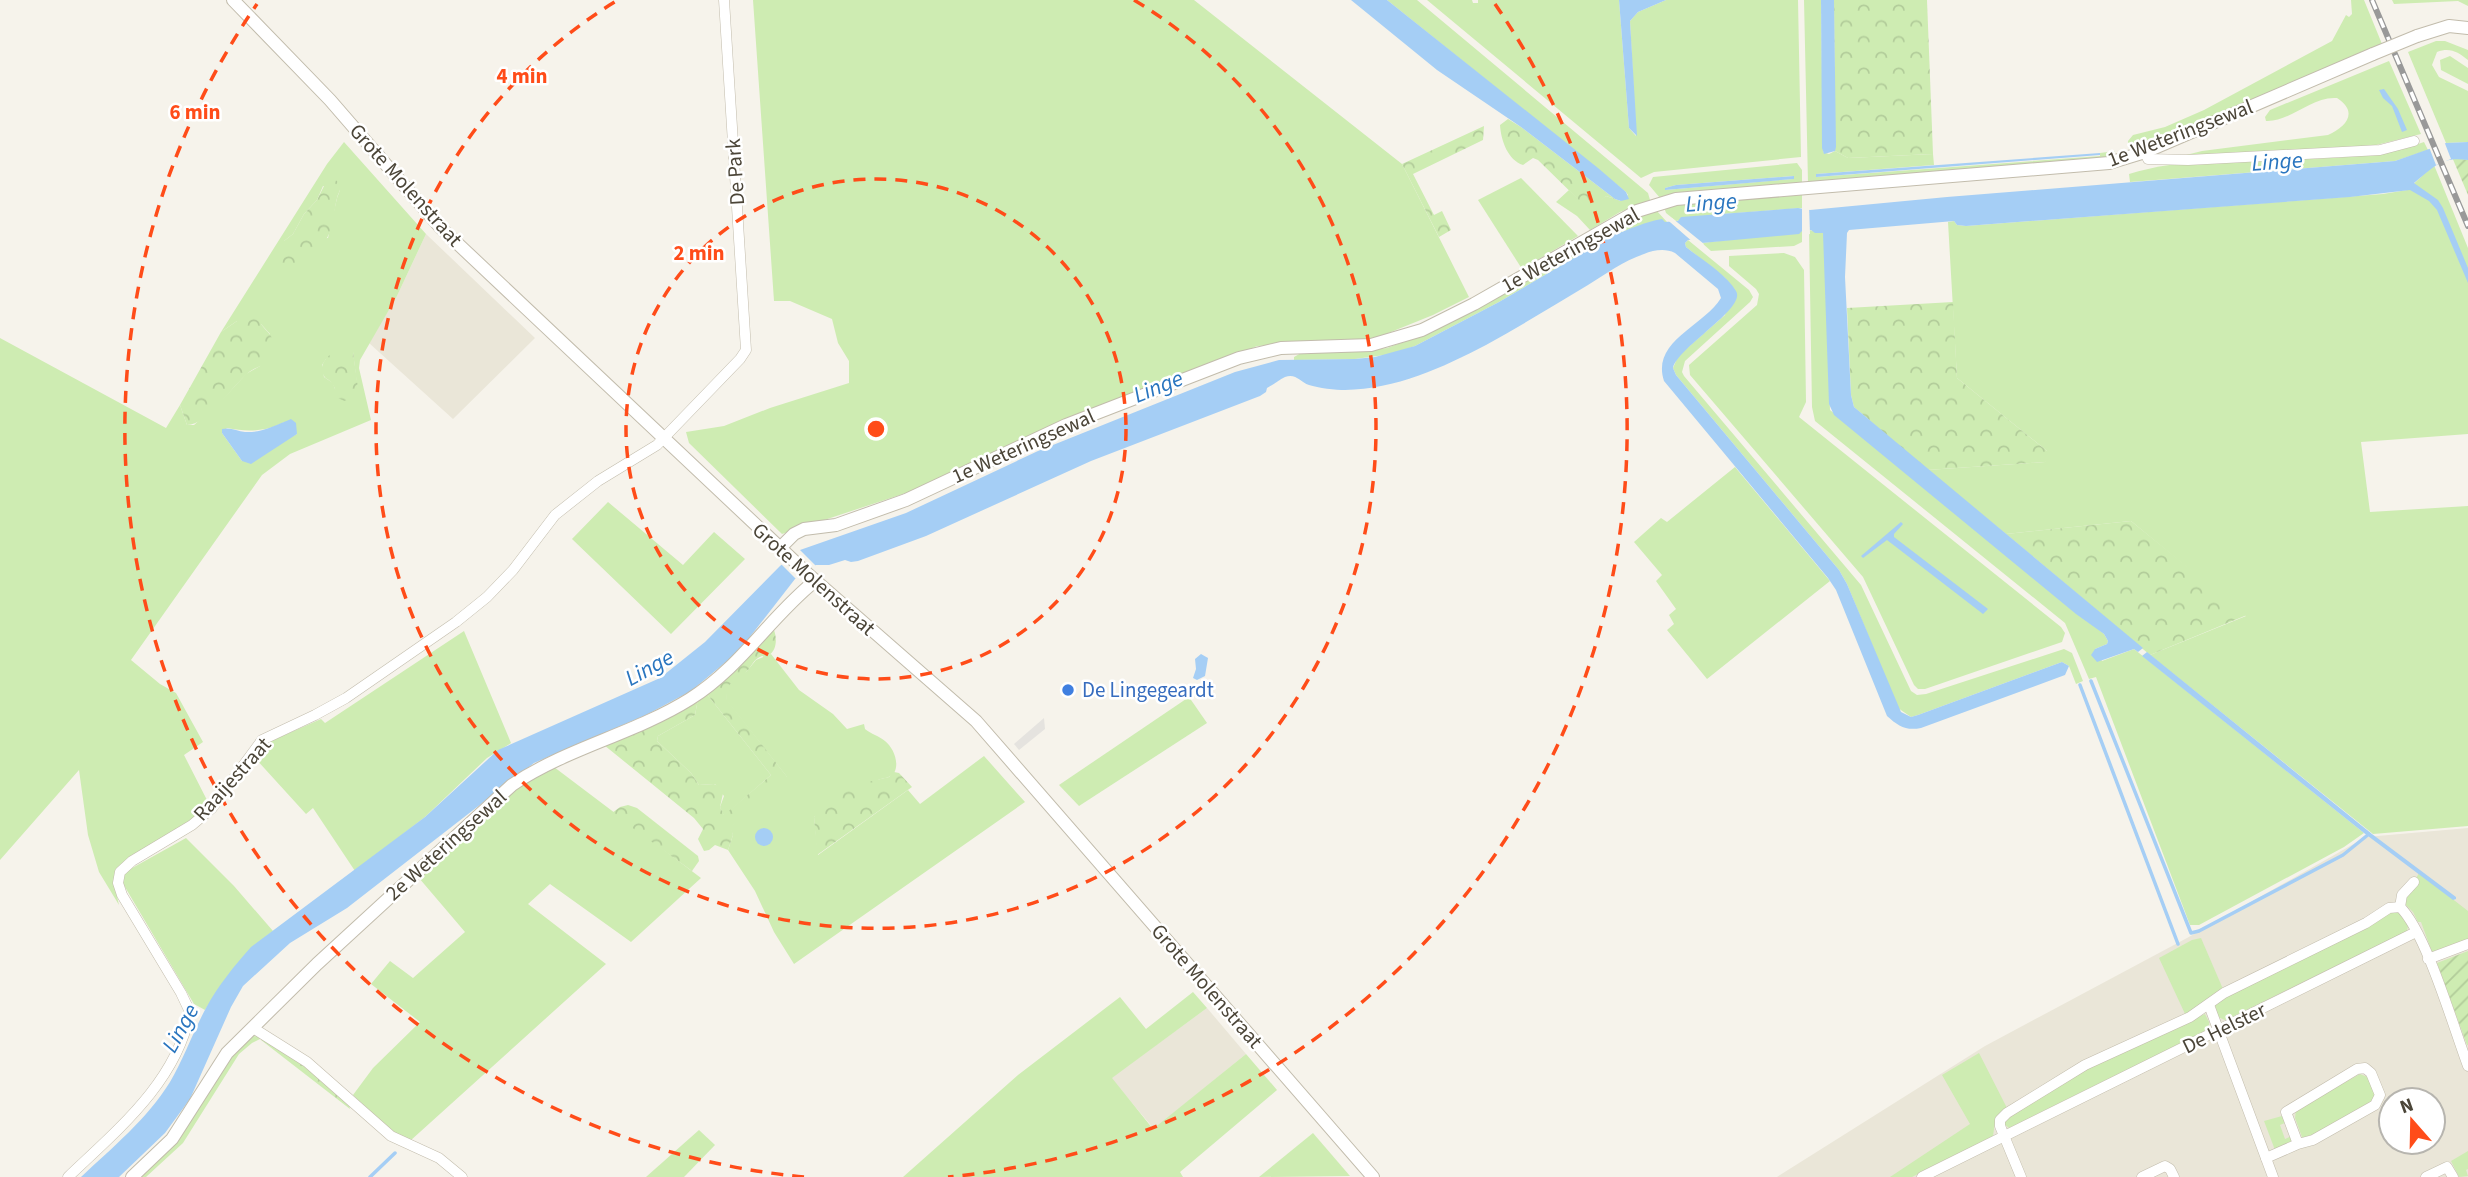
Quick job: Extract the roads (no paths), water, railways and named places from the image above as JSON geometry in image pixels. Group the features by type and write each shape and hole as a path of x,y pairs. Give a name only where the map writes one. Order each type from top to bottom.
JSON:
{"street":[{"name":"Grote Molenstraat","path":"233,0 330,100 440,227 812,578 975,721 1373,1177"},
{"name":"De Park","path":"665,438 746,350 724,0"},
{"name":"1e Weteringsewal","path":"784,552 794,534 804,529 836,525 906,499 1066,425 1247,356 1281,348 1371,345 1422,330 1474,304 1619,220 1658,204 1676,200 2096,165 2145,152 2417,36 2449,26 2468,28"},
{"path":"2145,152 2148,159 2188,160 2380,150 2414,141"},
{"name":"Raaijestraat","path":"68,1177 132,1116 149,1096 176,1053 190,1012 122,895 118,883 120,872 132,861 192,825 212,808 262,740 315,716 346,698 456,622 487,597 513,570 555,515 570,501 657,446 665,438"},
{"name":"2e Weteringsewal","path":"132,1177 172,1139 227,1053 317,964 512,785 534,770 649,720 688,700 718,680 812,578"},
{"path":"2414,882 2402,895 2400,907 2409,916 2428,958 2466,1052 2468,1066"},
{"name":"De Helster","path":"2003,1136 2000,1120 2007,1112 2085,1065 2190,1017 2224,993 2366,923 2389,908 2400,907"},
{"name":"De Helster","path":"1922,1177 2416,932"},
{"path":"2428,958 2468,944"},
{"path":"2209,1005 2273,1177"},
{"path":"253,1028 307,1062 391,1136 439,1158 463,1177"},
{"path":"2266,1158 2313,1140 2375,1105 2380,1095 2371,1073 2365,1068 2357,1069 2286,1112 2298,1144"},
{"path":"2003,1136 2021,1177"},
{"path":"2143,1177 2165,1166 2174,1177"},
{"path":"2426,1177 2446,1167 2453,1177"}],"water":[{"path":"1351,0 1387,0 1598,168 1626,192 1629,199 1615,199 1521,127 1437,70"},
{"path":"1619,0 1666,0 1638,12 1630,21 1637,136 1629,128"},
{"path":"1821,0 1834,0 1836,147 1835,151 1824,154 1822,148"},
{"path":"2384,89 2398,109 2407,130 2402,132 2392,106 2379,90"},
{"path":"2468,142 2468,160 2444,161 2414,183 2438,200 2443,208 2468,268 2468,283 2437,210 2429,201 2410,190 2350,197 1966,226 1957,225 1954,221 1849,230 1847,233 1845,277 1851,395 1854,407 2143,648 2138,652 2134,649 2097,662 2091,655 2095,649 2107,644 2104,634 2076,614 1834,415 1829,404 1823,233 1811,230 1799,234 1702,243 1697,239 1688,240 1686,247 1726,278 1736,291 1737,298 1732,307 1678,359 1673,368 1676,375 1839,570 1901,712 1911,717 1918,715 2062,662 2069,666 2065,675 1921,728 1902,727 1887,716 1836,590 1664,381 1662,367 1665,355 1681,335 1703,318 1721,298 1718,289 1675,253 1652,251 1622,264 1486,345 1418,376 1382,386 1345,390 1317,387 1295,377 1285,377 1267,388 1260,396 1091,461 926,536 858,561 845,560 829,565 816,565 795,579 739,651 691,691 646,715 534,763 347,908 290,943 243,986 190,1099 165,1133 119,1177 81,1177 129,1132 161,1095 175,1073 211,1000 251,947 425,817 498,750 660,678 705,642 780,566 800,550 906,513 1038,451 1235,372 1279,360 1375,357 1415,346 1499,302 1613,235 1655,220 1678,221 1681,217 1798,208 1810,210 2395,161 2446,143"},
{"path":"2100,155 1816,177 1816,174"},
{"path":"1794,176 1794,179 1665,190 1676,185"},
{"path":"291,419 296,423 297,434 251,464 242,461 222,433 222,429 257,431"},
{"path":"1901,522 1903,524 1894,537 1988,609 1983,614 1887,540 1863,558 1861,556"},
{"path":"2147,652 2456,899 2453,900 2364,833 2142,656"},
{"path":"1201,654 1208,658 1205,676 1197,680 1193,678 1195,659"},
{"path":"764,828 770,831 773,837 770,843 764,846 758,843 755,837 758,831"}],"waterway":[{"path":"2091,681 2191,933 2343,855 2369,834"},
{"path":"2080,685 2178,944"},
{"path":"370,1177 395,1153"}],"railway":[{"path":"2372,0 2468,226"}],"place":[{"name":"De Lingegeardt","path":"1068,690"}],"water label":[{"name":"Linge","path":"2277,161"},
{"name":"Linge","path":"1711,202"},
{"name":"Linge","path":"1158,386"},
{"name":"Linge","path":"649,667"},
{"name":"Linge","path":"180,1028"}]}
